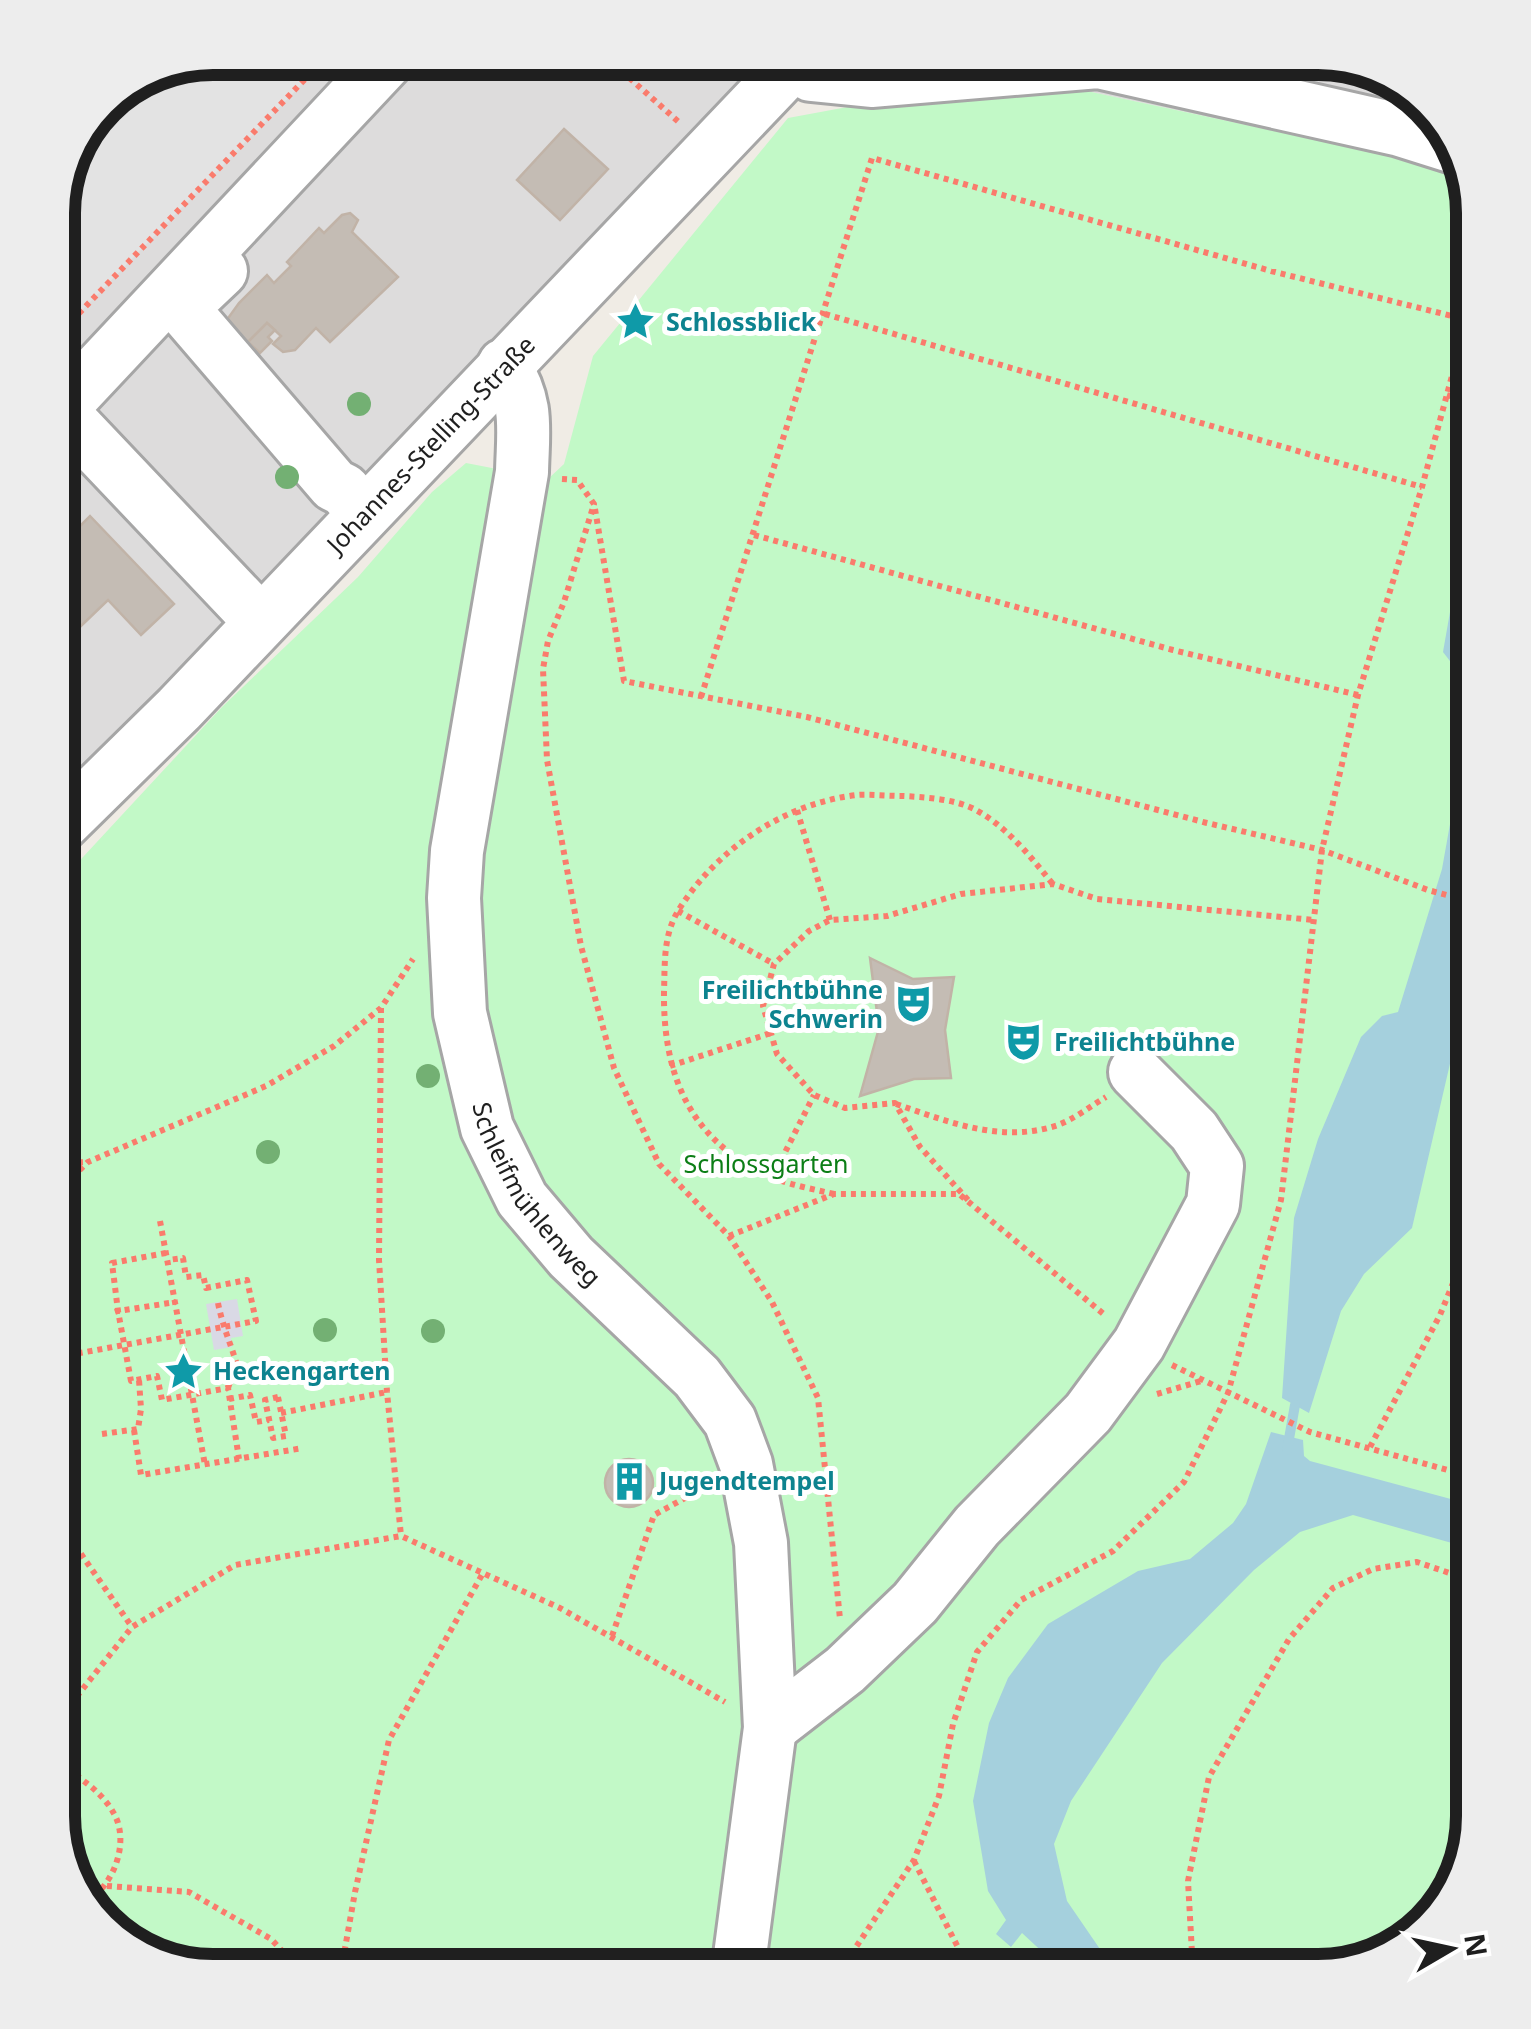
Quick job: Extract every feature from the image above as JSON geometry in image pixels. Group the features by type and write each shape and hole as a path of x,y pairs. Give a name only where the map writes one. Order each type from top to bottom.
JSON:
{"street":[{"path":"75,394 374,75"},
{"name":"Johannes-Stelling-Straße","path":"75,811 179,709 782,75"},
{"path":"810,75 870,81 942,75"},
{"path":"1180,75 1406,111"},
{"path":"274,219 182,308 334,485 344,490 364,514"},
{"name":"Schleifmühlenweg","path":"504,366 519,388 522,472 456,852 454,898 460,1013 487,1128 522,1199 571,1257 697,1377 730,1421 746,1464 762,1543 770,1728 740,1954"},
{"path":"75,428 261,622"},
{"path":"770,1728 844,1670 914,1603 977,1526 1088,1413 1139,1344 1213,1204 1217,1166 1194,1131 1137,1075"}],"path":[{"path":"75,317 310,75"},
{"path":"626,75 682,125"},
{"path":"701,697 872,158 1271,272 1456,317"},
{"path":"825,314 1422,486"},
{"path":"1447,395 1456,398"},
{"path":"548,479 577,480 594,504 624,681 807,717 1207,824 1322,850 1456,897"},
{"path":"594,504 548,641 544,669 547,760 578,928 614,1068 658,1164 728,1236 772,1302 818,1398 844,1670"},
{"path":"754,535 1173,650 1358,694"},
{"path":"1053,884 1014,838 974,808 922,797 858,795 797,810 754,832 720,859 678,911 665,944 664,1034 670,1066 694,1117 736,1159 772,1178 834,1194 959,1194 1139,1344 1190,1377 1310,1432 1456,1473"},
{"path":"797,810 830,920"},
{"path":"1137,1075 1058,1125 997,1134 895,1103 844,1108 814,1094 777,1054 763,1006 774,964 810,931 830,920 887,916 962,894 1053,884 1097,900 1313,920"},
{"path":"678,911 774,964"},
{"path":"75,1175 88,1162 266,1086 334,1046 381,1008 423,945"},
{"path":"381,1008 379,1260 402,1536"},
{"path":"670,1066 771,1034"},
{"path":"772,1178 814,1094"},
{"path":"895,1103 920,1146 968,1200"},
{"path":"75,1162 88,1162"},
{"path":"728,1236 834,1194"},
{"path":"160,1220 206,1466"},
{"path":"75,1354 124,1345 181,1334 256,1321 248,1280 206,1288 203,1274 186,1277 183,1258 112,1263 116,1312 124,1345 131,1381 157,1376 162,1400 228,1388"},
{"path":"1370,1447 1456,1277"},
{"path":"116,1312 176,1302"},
{"path":"218,1303 240,1376 231,1379 228,1388 239,1460"},
{"path":"102,1434 138,1429 139,1380"},
{"path":"281,1413 387,1392"},
{"path":"230,1400 250,1396 256,1422 269,1420"},
{"path":"278,1397 281,1413 286,1436 273,1438 265,1400 278,1397"},
{"path":"134,1430 142,1475 303,1448"},
{"path":"612,1636 654,1515 746,1464"},
{"path":"75,1698 132,1626 235,1565 402,1536 612,1636 770,1728"},
{"path":"75,1546 132,1626"},
{"path":"1192,1954 1188,1881 1209,1777 1289,1639 1333,1588 1373,1569 1417,1562 1456,1575"},
{"path":"344,1954 389,1740 483,1573"},
{"path":"75,1775 115,1814 120,1855 107,1886 98,1893"},
{"path":"914,1860 961,1954"},
{"path":"107,1886 189,1892 270,1939 285,1954"}],"shaded area":[{"path":"213,75 811,75 75,811 75,204 86,160 115,115 160,86"},
{"path":"310,75 75,317 75,204 80,177 98,136 115,115 136,98 186,78"},
{"path":"811,75 1327,75 1371,86 1407,108 1387,155 1040,81"},
{"path":"237,1299 243,1336 231,1338 232,1347 214,1350 206,1304"}],"green space":[{"name":"Schlossgarten","path":"1040,81 1387,155 1400,130 1419,119 1433,136 1449,169 1456,213 1456,1816 1449,1860 1428,1899 1401,1899 1401,1926 1362,1947 1336,1953 213,1954 177,1949 144,1935 115,1914 89,1877 76,1834 75,866 222,707 358,577 432,492 466,463 548,479 564,464 593,356 788,118 880,101"}],"water":[{"path":"1456,594 1456,669 1443,652"},
{"path":"1456,790 1456,1012 1452,1055 1412,1228 1364,1274 1341,1311 1309,1413 1282,1398 1294,1218 1318,1139 1361,1037 1382,1016 1398,1012 1442,869"},
{"path":"1271,1432 1303,1440 1304,1456 1310,1461 1456,1500 1456,1544 1353,1515 1300,1532 1254,1570 1162,1663 1071,1801 1054,1844 1067,1901 1103,1954 1045,1954 1022,1933 1011,1947 996,1934 1006,1920 988,1891 973,1801 989,1723 1008,1678 1048,1624 1138,1571 1190,1559 1233,1523 1246,1504"}],"building":[{"path":"564,129 608,169 560,220 517,180"},
{"path":"350,213 358,220 352,232 398,277 330,342 316,328 295,350 283,352 273,344 281,336 267,323 248,342 226,321 239,303 267,275 274,283 291,266 287,262 319,228 324,233 342,215"},
{"path":"267,323 275,330 268,337 272,341 260,353 248,342"},
{"path":"90,516 174,604 141,635 108,600 75,632 75,531"},
{"name":"Freilichtbühne Schwerin","path":"870,958 913,979 954,977 945,1030 951,1078 914,1079 860,1096 879,1028"},
{"name":"Jugendtempel","path":"629,1459 646,1466 653,1483 646,1500 629,1507 612,1500 605,1483 612,1466"}],"waterway":[{"path":"1287,1450 1295,1405"}],"place":[{"name":"Schlossblick","path":"636,322"},
{"name":"Freilichtbühne Schwerin","path":"913,1004"},
{"name":"Freilichtbühne","path":"1024,1042"},
{"name":"Heckengarten","path":"183,1371"},
{"name":"Jugendtempel","path":"629,1481"}]}
